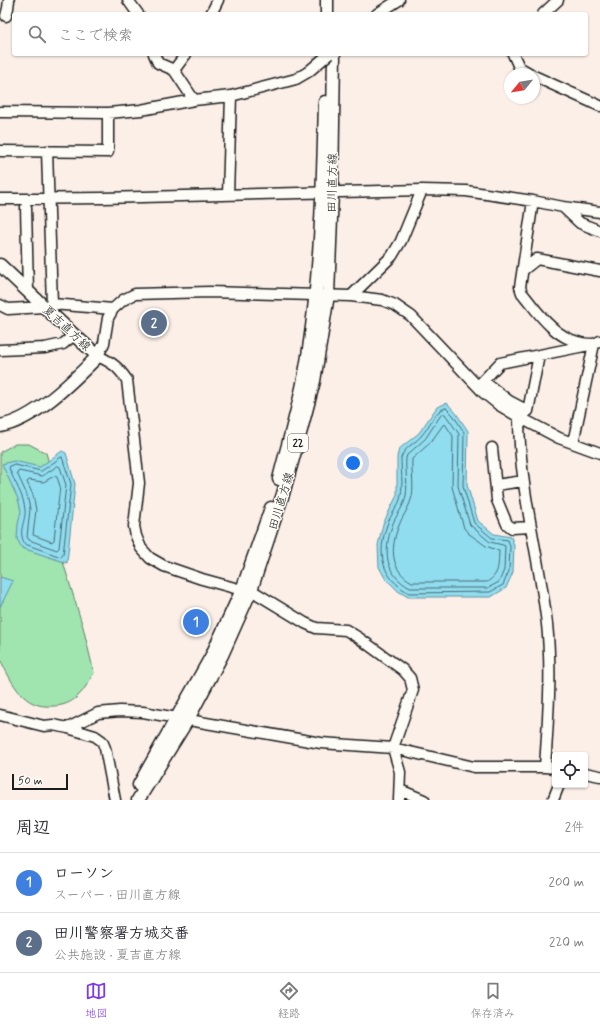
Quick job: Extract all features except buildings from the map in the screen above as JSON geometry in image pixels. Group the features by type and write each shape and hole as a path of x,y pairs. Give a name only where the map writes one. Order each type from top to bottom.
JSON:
{"main road":[{"path":"327,12 328,0"},
{"path":"335,12 336,0"},
{"name":"田川直方線","path":"327,56 327,192"},
{"name":"田川直方線","path":"138,800 183,718 212,657 247,590 276,493 296,413 322,295 334,56"},
{"name":"夏吉直方線","path":"0,265 28,291 48,306 74,335 98,356 71,382 31,413 6,425 0,426"},
{"name":"田川直方線","path":"130,800 183,718"}],"street":[{"path":"6,16 9,0"},
{"path":"128,0 137,12"},
{"path":"212,12 218,0"},
{"path":"380,12 399,0"},
{"path":"545,12 558,0"},
{"path":"155,56 158,63 174,70 194,100"},
{"path":"174,70 184,56"},
{"path":"0,112 108,113 140,110 194,100 231,96 296,79 308,72 325,56"},
{"path":"514,56 521,68"},
{"path":"540,79 600,106"},
{"path":"228,195 231,96"},
{"path":"0,151 108,152 108,113"},
{"path":"48,151 48,306"},
{"path":"351,296 392,256 401,241 422,190"},
{"path":"0,199 422,190 466,191 600,212"},
{"path":"533,201 522,270 520,287 522,293 550,326 561,335 578,342 597,343"},
{"path":"26,207 28,291"},
{"path":"563,207 580,223 600,231"},
{"path":"522,270 537,259 600,271"},
{"path":"424,800 399,795 400,772 393,748 413,690 410,678 403,670 346,630 316,628 304,623 247,590 202,580 164,566 150,558 141,548 134,526 139,483 127,380 113,363 98,356 104,343 108,318 113,309 123,300 135,294 209,292 351,296 382,300 395,305 411,316 481,384 499,405 559,438 600,453"},
{"path":"0,305 8,309 48,306 113,309"},
{"path":"0,350 45,348 63,344 74,335"},
{"path":"481,384 500,363 597,343"},
{"path":"573,443 597,343"},
{"path":"481,384 528,412 539,355"},
{"path":"68,728 98,714 120,711 143,712 322,743 393,748 474,767 550,768 550,661 547,624 523,481 519,443 519,417"},
{"path":"492,448 497,500 507,524 512,528 531,527"},
{"path":"496,485 523,481"},
{"path":"0,715 44,726 53,725 68,728 95,736 102,741 115,800"},
{"path":"588,774 600,776"},
{"path":"553,800 558,788"}],"green space":[{"path":"15,444 29,444 46,453 49,463 63,562 83,627 94,673 80,694 66,704 43,706 26,699 14,685 0,659 0,452"}],"water":[{"path":"447,403 468,431 467,485 478,521 494,534 511,537 514,545 513,572 506,588 491,597 408,597 398,591 385,578 379,567 378,545 383,524 397,495 397,457 399,449 419,433 437,407"},
{"path":"62,451 66,453 75,484 67,563 22,548 17,539 21,511 18,499 2,464 14,461 40,467"},
{"path":"0,577 13,581 0,607"}],"place":[{"name":"田川警察署方城交番","path":"154,323"},
{"name":"ローソン","path":"196,622"}]}
